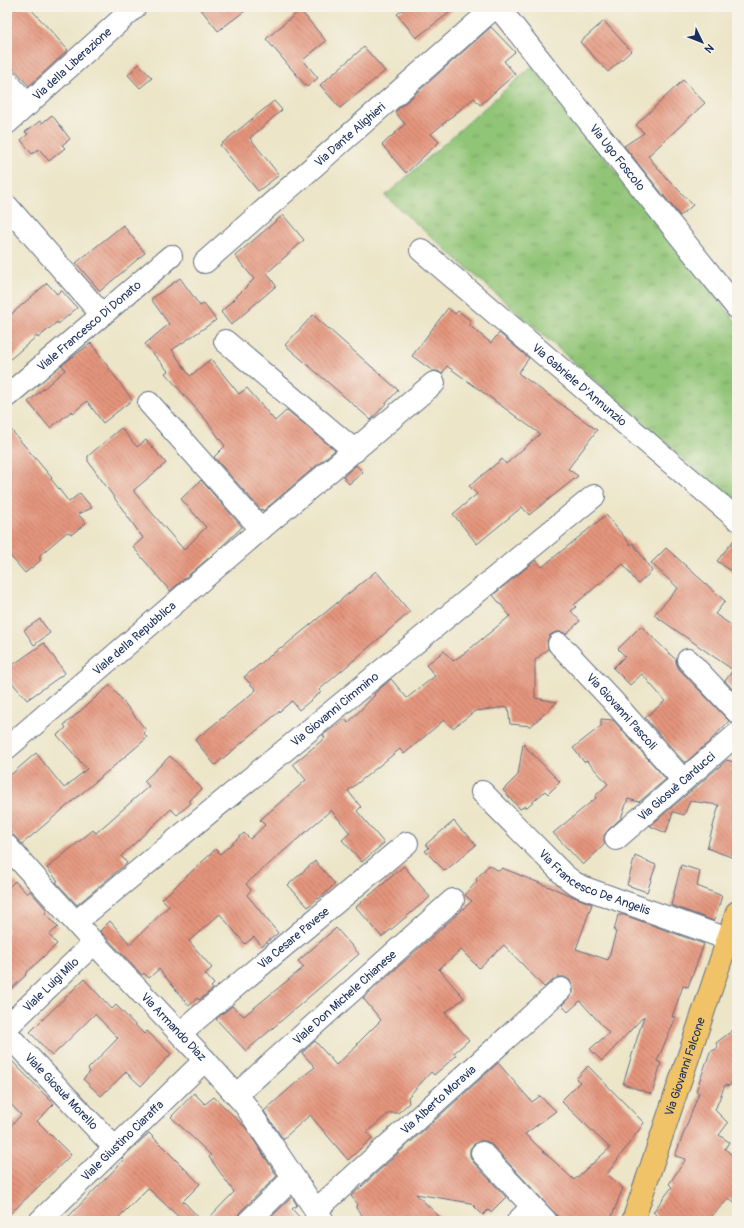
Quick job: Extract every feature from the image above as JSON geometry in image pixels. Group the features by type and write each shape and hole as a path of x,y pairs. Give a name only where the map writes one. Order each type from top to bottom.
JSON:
{"main road":[{"name":"Via Giovanni Falcone","path":"633,1221 737,915"}],"street":[{"name":"Via della Liberazione","path":"7,123 135,7"},
{"name":"Via Dante Alighieri","path":"205,262 496,7"},
{"name":"Via Ugo Foscolo","path":"496,7 737,308"},
{"name":"Via della Liberazione","path":"7,82 28,105"},
{"path":"7,206 102,316"},
{"name":"Via Gabriele D'Annunzio","path":"421,250 737,519"},
{"name":"Viale Francesco Di Donato","path":"7,396 172,256"},
{"path":"225,341 355,451"},
{"name":"Viale della Repubblica","path":"8,744 434,383"},
{"path":"149,403 261,529"},
{"name":"Via Giovanni Cimmino","path":"76,922 594,496"},
{"name":"Via Giovanni Pascoli","path":"559,644 611,699 683,780"},
{"path":"688,660 737,712"},
{"name":"Via Giosuè Carducci","path":"616,839 737,734"},
{"name":"Via Francesco De Angelis","path":"482,792 564,875 573,882 728,939"},
{"name":"Via Cesare Pavese","path":"180,1033 407,844"},
{"name":"Via Armando Diaz","path":"7,846 236,1095 254,1118 319,1216"},
{"name":"Viale Don Michele Chianese","path":"236,1095 453,900"},
{"name":"Viale Luigi Milo","path":"7,1027 94,942"},
{"name":"Via Alberto Moravia","path":"319,1216 561,989"},
{"name":"Viale Giosuè Morello","path":"7,1034 115,1148"},
{"name":"Viale Giustino Ciaraffa","path":"40,1221 205,1060"},
{"path":"482,1153 532,1216"},
{"path":"249,1221 293,1178"}],"green space":[{"path":"532,66 737,323 737,506 385,196"}],"building":[{"path":"7,7 29,7 68,50 29,86 7,61"},
{"path":"199,7 250,7 218,31"},
{"path":"406,7 457,7 416,38 397,14"},
{"path":"300,10 326,41 303,60 318,78 307,87 266,39"},
{"path":"604,21 631,51 608,72 580,42"},
{"path":"491,27 515,52 504,61 515,74 480,105 474,98 431,134 439,142 406,173 382,145 405,124 395,112"},
{"path":"364,47 385,71 340,108 320,85"},
{"path":"139,64 152,78 140,88 128,75"},
{"path":"683,80 705,103 648,156 667,179 693,205 680,216 624,146 644,133 636,125"},
{"path":"274,101 282,110 250,138 279,175 258,191 220,145"},
{"path":"52,115 70,139 62,145 65,148 49,161 39,149 32,154 21,140 28,134 25,132 40,121 42,123"},
{"path":"283,215 304,240 267,273 276,286 231,325 221,312 254,279 235,256"},
{"path":"123,225 145,253 100,291 76,263"},
{"path":"180,278 200,306 204,304 216,320 172,350 190,376 211,359 239,394 247,388 275,421 287,410 335,450 263,511 214,457 225,446 206,420 165,373 168,371 145,344 169,324 151,299"},
{"path":"47,283 57,294 61,290 77,308 38,338 37,336 7,362 7,318"},
{"path":"448,308 455,314 458,311 470,320 470,326 491,343 499,333 529,358 518,373 597,430 568,469 578,476 529,515 522,507 477,544 453,514 477,494 469,486 502,459 506,464 540,434 447,366 442,374 438,371 433,371 412,356"},
{"path":"313,315 398,390 371,420 285,345"},
{"path":"91,343 132,400 103,423 87,401 73,413 72,411 50,428 28,402 65,370 62,365"},
{"path":"7,425 52,478 51,479 69,502 80,493 92,508 78,514 86,523 72,534 67,532 40,555 40,561 25,573 7,552"},
{"path":"121,428 137,447 146,440 166,463 134,490 134,492 184,550 206,527 181,499 201,480 242,527 218,550 170,591 133,547 143,538 88,461 88,456"},
{"path":"356,465 363,472 349,484 343,477"},
{"path":"606,515 631,545 633,543 652,571 638,584 623,564 574,605 576,607 571,611 580,621 566,634 556,632 550,635 547,641 548,649 535,660 535,698 557,702 531,726 510,724 508,707 475,711 453,728 444,720 404,754 400,749 348,791 361,807 357,811 384,843 362,862 342,840 350,833 331,810 246,884 251,890 247,895 278,933 262,946 254,937 245,944 220,914 189,941 212,968 205,974 214,984 211,987 213,989 199,1000 197,998 189,1006 159,969 149,978 144,973 142,975 100,931 110,921 130,944 169,906 162,899 216,849 220,854 244,833 250,839 265,825 260,820 306,780 293,764 325,738 323,735 345,719 348,723 375,695 374,694 391,679 407,698 435,676 426,665 444,651 453,661 510,616 493,595 536,560 542,567"},
{"path":"737,536 737,575 717,561"},
{"path":"666,548 725,601 715,614 737,629 737,694 725,681 733,670 654,615 678,588 651,563"},
{"path":"376,571 410,612 319,690 321,692 299,710 292,701 215,765 195,740 256,690 244,677"},
{"path":"40,619 50,633 34,645 24,630"},
{"path":"641,626 676,660 679,669 729,721 708,743 685,763 645,718 665,701 642,674 630,685 613,668 625,656 618,649"},
{"path":"44,643 65,673 27,700 7,677 7,669"},
{"path":"110,685 146,730 144,733 147,738 22,844 7,828 7,778 36,753 64,788 87,769 57,735 66,728 64,725"},
{"path":"601,719 613,720 666,779 639,802 628,799 621,818 604,835 605,844 583,865 553,833 596,798 595,796 608,784 587,761 584,762 573,748 601,726"},
{"path":"523,744 560,782 548,794 545,791 526,808 525,806 520,809 503,790 518,775"},
{"path":"170,756 202,789 189,801 191,803 177,815 171,809 121,856 127,863 77,905 56,882 58,881 47,868 93,830 96,833 149,786 144,781"},
{"path":"727,760 737,763 737,840 731,857 707,848 719,805 690,801 684,815 673,812 666,833 650,826"},
{"path":"454,821 476,845 445,871 425,851 429,848 426,844"},
{"path":"635,856 656,865 647,892 627,885"},
{"path":"315,861 335,884 308,907 288,885"},
{"path":"489,865 499,871 502,868 592,904 576,949 608,960 616,932 614,931 618,915 624,915 704,944 688,987 683,986 672,1017 676,1017 657,1061 661,1063 652,1094 623,1084 644,1016 602,1061 590,1049 609,1033 580,1001 568,1012 562,1005 573,993 573,987 570,980 564,977 558,977 544,987 504,945 479,968 461,950 439,969 464,998 445,1013 469,1040 454,1053 456,1056 434,1075 431,1072 408,1097 409,1103 398,1113 389,1113 367,1132 372,1138 348,1160 310,1115 283,1139 264,1111 315,1067 302,1053 315,1041 336,1065 358,1045 357,1044 381,1020 363,998 472,901 465,895 477,881 476,879"},
{"path":"681,865 700,871 697,886 722,896 714,921 671,905"},
{"path":"404,866 430,897 382,937 356,907"},
{"path":"15,881 27,894 30,891 47,910 45,913 58,927 49,935 57,944 7,993 7,889"},
{"path":"336,928 359,954 246,1051 216,1019 232,1006 244,1016 304,967 298,961"},
{"path":"84,979 112,1009 116,1005 144,1034 147,1031 171,1054 141,1086 126,1072 101,1096 83,1079 90,1072 88,1069 118,1038 95,1014 52,1056 30,1032"},
{"path":"737,1027 737,1068 730,1086 725,1085 715,1110 728,1123 719,1135 729,1142 725,1149 737,1159 737,1204 729,1198 707,1221 662,1221 653,1212 672,1187 669,1184 686,1159 675,1156 699,1093 696,1091 710,1052 718,1048 716,1043"},
{"path":"7,1056 54,1104 37,1121 71,1155 7,1217 7,1130 21,1115 7,1100"},
{"path":"498,1063 532,1102 540,1096 556,1111 525,1134 574,1180 610,1148 561,1101 580,1082 576,1079 588,1066 644,1123 607,1174 623,1188 610,1221 562,1221 491,1144 486,1141 480,1141 474,1144 470,1149 470,1156 473,1162 506,1197 491,1212 488,1210 483,1215 471,1203 416,1194 444,1221 367,1221 356,1208 357,1203 351,1196"},
{"path":"194,1093 205,1104 214,1097 246,1128 277,1176 240,1212 237,1217 237,1221 206,1221 234,1192 209,1157 211,1155 171,1117"},
{"path":"149,1133 200,1184 183,1201 202,1221 183,1221 148,1188 115,1221 64,1221 124,1160 122,1158"},
{"path":"292,1197 297,1205 292,1209 303,1221 267,1221"}]}
